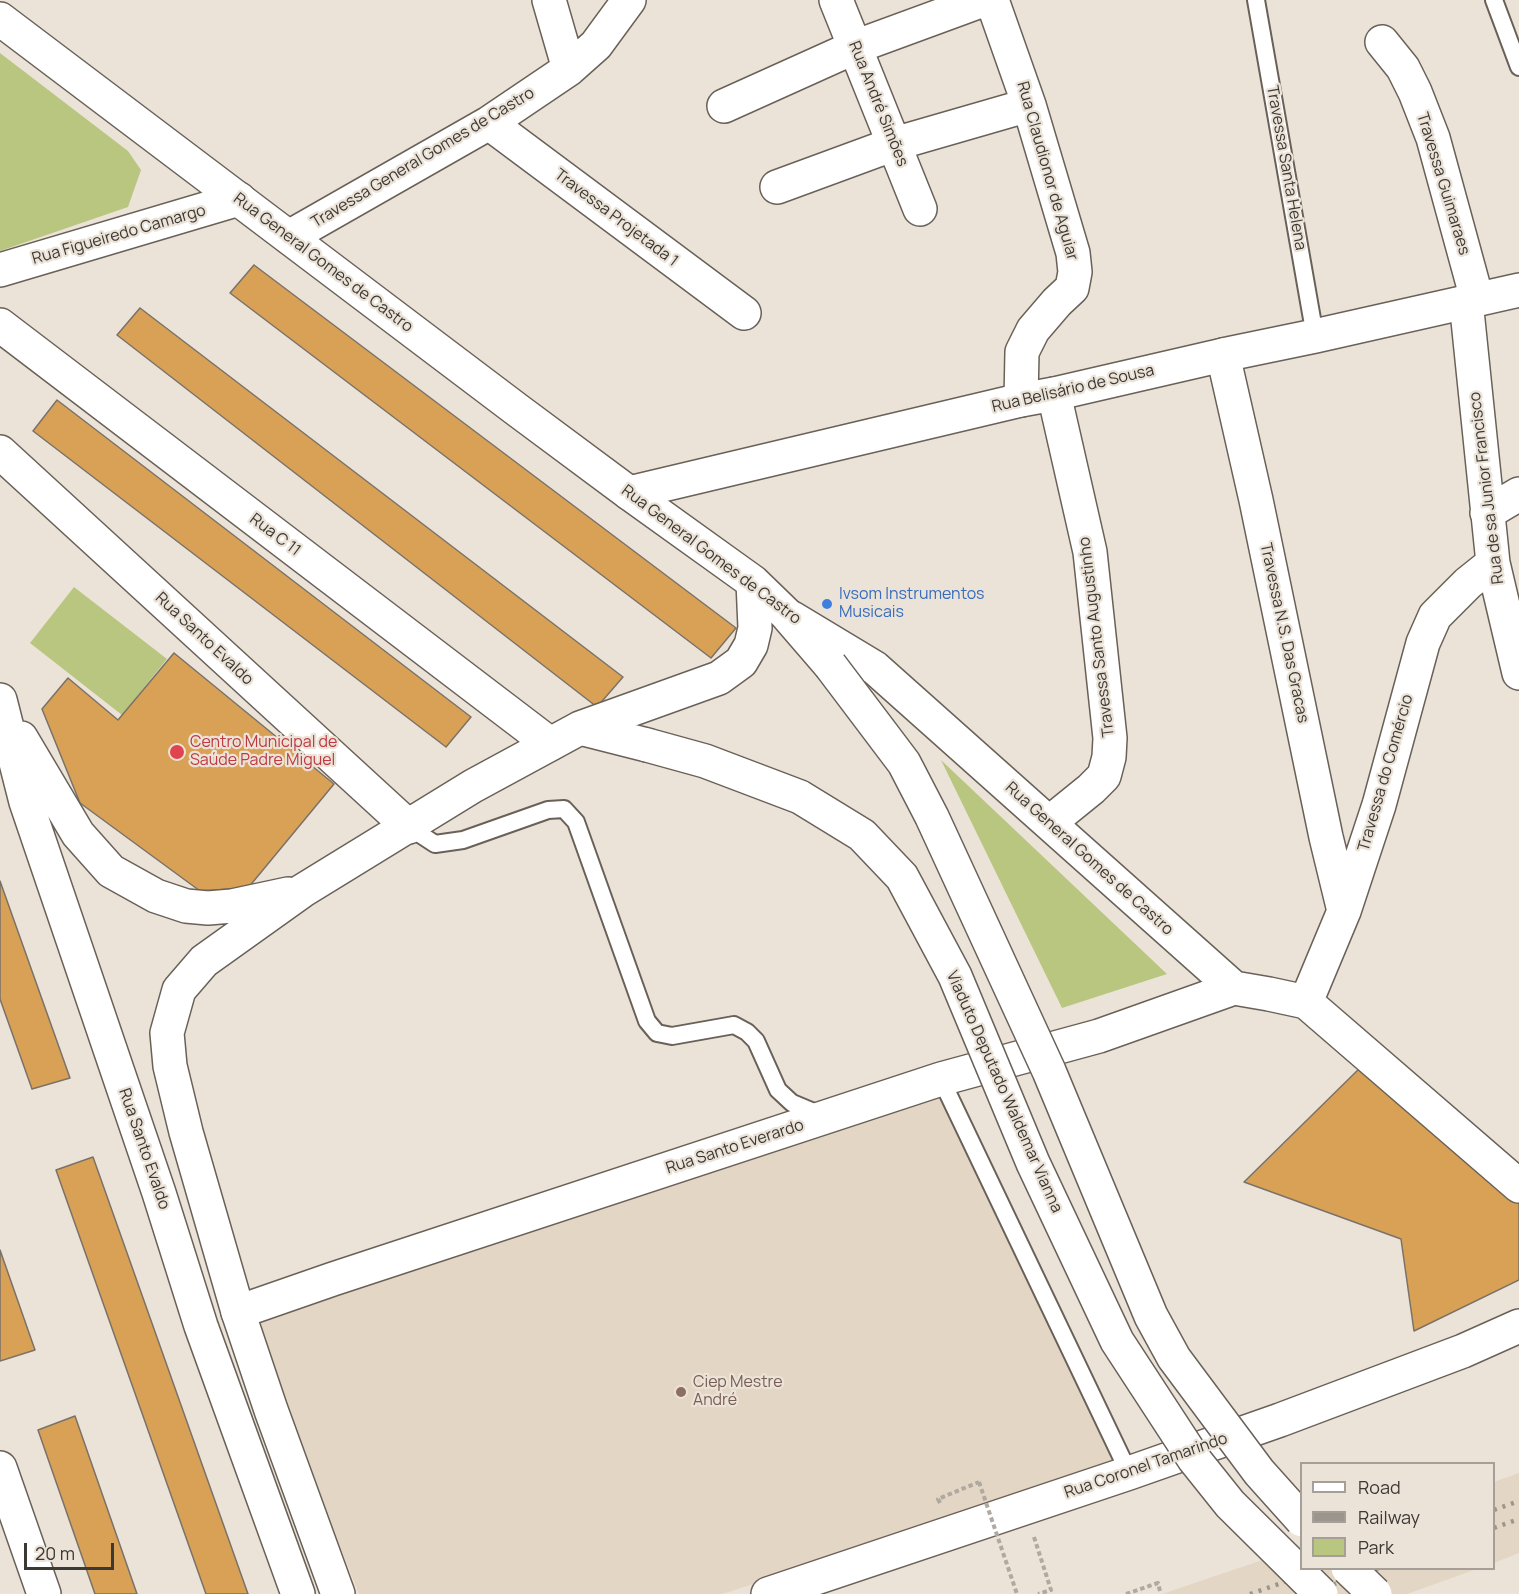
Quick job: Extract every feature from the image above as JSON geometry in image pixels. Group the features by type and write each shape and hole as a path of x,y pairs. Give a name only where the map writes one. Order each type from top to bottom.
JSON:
{"street":[{"path":"549,0 569,69"},
{"name":"Travessa General Gomes de Castro","path":"289,237 489,123 569,69 596,45 629,0"},
{"name":"Rua André Simões","path":"836,0 920,209"},
{"path":"724,106 855,47 983,0"},
{"name":"Rua Claudionor de Aguiar","path":"992,0 1029,105 1073,253 1076,272 1072,288 1033,330 1022,352 1021,400"},
{"name":"Rua General Gomes de Castro","path":"0,19 629,493 753,582 786,614 875,668 1234,988"},
{"name":"Travessa Guimaraes","path":"1382,42 1403,69 1415,92 1433,138 1472,300"},
{"path":"777,187 894,144 1029,105"},
{"name":"Travessa Projetada 1","path":"489,123 744,313"},
{"name":"Rua Figueiredo Camargo","path":"0,270 239,199"},
{"name":"Rua Belisário de Sousa","path":"629,493 1021,400 1519,290"},
{"name":"Rua de sa Junior Francisco","path":"1472,300 1487,513 1493,563 1519,673"},
{"name":"Rua C 11","path":"0,325 550,744"},
{"name":"Travessa N.S. Das Gracas","path":"1223,355 1257,500 1326,837 1344,911"},
{"name":"Travessa Santo Augustinho","path":"1049,823 1104,776 1109,757 1110,738 1090,552 1054,394"},
{"name":"Rua Santo Evaldo","path":"0,452 409,827"},
{"path":"1487,513 1519,494"},
{"name":"Travessa do Comércio","path":"1306,1002 1344,911 1380,805 1422,643 1435,616 1468,583 1493,563"},
{"name":"Rua Santo Evaldo","path":"338,1594 238,1312 186,1132 170,1066 167,1033 179,990 204,961 302,891 473,786 580,728 719,678 741,662 751,645 755,628 753,582"},
{"path":"786,614 830,664 904,763 932,817 1048,1071 1151,1316 1174,1358 1259,1473 1300,1518"},
{"name":"Rua Santo Evaldo","path":"0,700 78,834 111,871 156,897 186,906 208,908 232,906 302,891"},
{"name":"Rua Santo Evaldo","path":"0,700 26,802 159,1193 201,1326 298,1594"},
{"name":"Viaduto Deputado Waldemar Vianna","path":"580,728 705,761 800,797 862,835 902,877 955,976 1033,1163 1117,1341 1201,1468 1230,1504 1321,1594"},
{"path":"1234,988 1306,1002 1519,1186"},
{"name":"Rua Santo Everardo","path":"238,1312 941,1079 1099,1036 1234,988"},
{"name":"Rua Coronel Tamarindo","path":"768,1594 1280,1420 1463,1351 1519,1326"},
{"path":"0,1468 44,1594"},
{"path":"1349,1570 1375,1594"}],"lane":[{"name":"Travessa Santa Helena","path":"1256,0 1316,336"},
{"path":"1494,0 1519,67"},
{"path":"409,827 435,844 463,840 548,810 564,809 576,822 647,1021 657,1034 672,1036 734,1025 747,1032 756,1041 778,1090 792,1103 826,1117"},
{"path":"941,1079 1129,1473"}],"path":[{"path":"979,1482 1017,1594"},
{"path":"1024,1508 1051,1590 1038,1594"},
{"path":"1126,1594 1158,1583 1160,1591"}],"shaded area":[{"name":"Ciep Mestre André","path":"941,1079 1118,1470 722,1594 359,1594 247,1314"},
{"path":"1519,1473 1519,1553 1495,1563 1495,1482"},
{"path":"1300,1547 1300,1570 1474,1570 1407,1594 1162,1594"}],"green space":[{"path":"0,53 128,151 141,170 128,207 0,251"},
{"path":"74,587 167,659 122,715 30,643"},
{"path":"941,760 1167,974 1062,1008"}],"building":[{"path":"254,265 736,628 711,658 230,293"},
{"path":"140,308 623,677 597,707 117,335"},
{"path":"57,400 471,717 446,747 33,431"},
{"name":"Centro Municipal de Saúde Padre Miguel","path":"174,653 334,784 248,888 200,891 80,803 42,709 68,678 118,720"},
{"path":"0,881 70,1078 32,1089 0,999"},
{"path":"1364,1064 1519,1201 1519,1280 1414,1331 1401,1239 1244,1182"},
{"path":"93,1157 248,1594 206,1594 56,1170"},
{"path":"0,1250 35,1350 0,1361"},
{"path":"75,1416 137,1594 95,1594 38,1430"}],"railway":[{"path":"1495,1510 1519,1501"},
{"path":"1495,1528 1519,1519"},
{"path":"1250,1594 1318,1570"},
{"path":"1308,1594 1374,1570"}],"place":[{"name":"Ivsom Instrumentos Musicais","path":"827,604"},
{"name":"Centro Municipal de Saúde Padre Miguel","path":"177,752"},
{"name":"Ciep Mestre André","path":"681,1392"}]}
